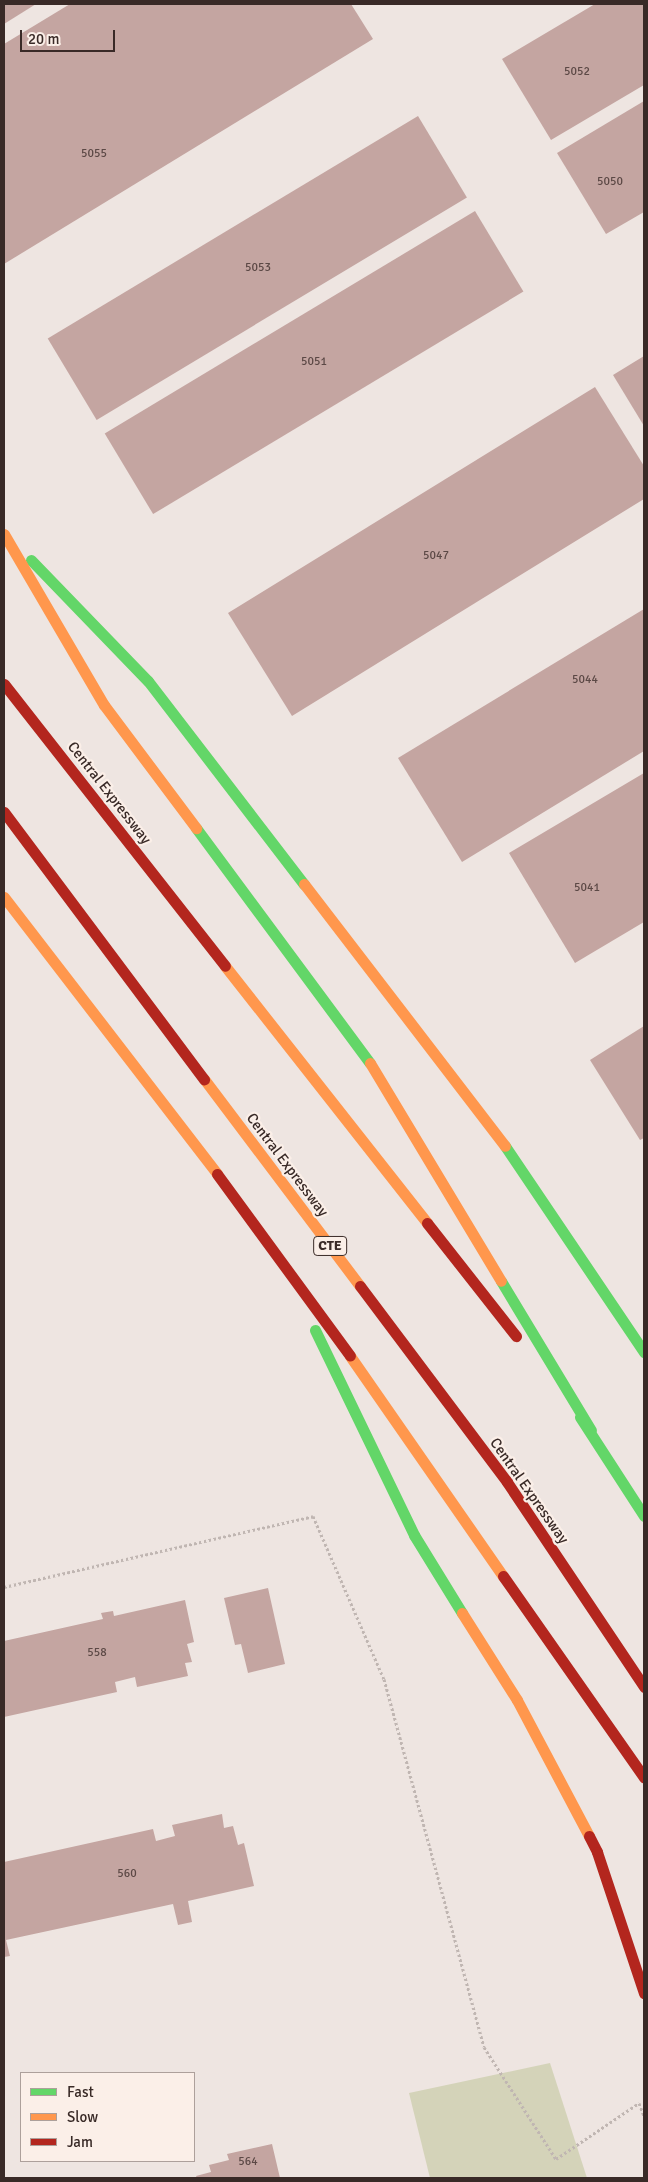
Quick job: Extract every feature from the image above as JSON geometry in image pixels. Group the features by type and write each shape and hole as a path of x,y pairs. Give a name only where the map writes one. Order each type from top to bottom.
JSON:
{"highway":[{"path":"4,533 148,681 498,1136 644,1352"},
{"path":"4,533 104,705 362,1051 591,1430"},
{"name":"Central Expressway","path":"4,684 591,1430 644,1516"},
{"name":"Central Expressway","path":"4,812 507,1482 644,1687"},
{"path":"4,897 278,1254 644,1777"},
{"path":"278,1254 414,1535 517,1700 596,1852 644,1993"}],"path":[{"path":"4,1587 313,1516 384,1679 484,2047 556,2159 639,2103 644,2116"}],"green space":[{"path":"550,2063 587,2178 430,2178 409,2093"}],"building":[{"path":"4,4 36,4 4,24"},
{"path":"70,4 351,4 373,39 4,264 4,44"},
{"path":"595,4 644,4 644,85 551,140 502,59"},
{"path":"644,101 644,212 606,234 557,153"},
{"path":"418,116 467,197 97,420 48,338"},
{"path":"475,211 523,292 153,514 105,433"},
{"path":"644,356 644,426 613,375"},
{"path":"595,387 644,466 644,499 292,716 228,613"},
{"path":"644,609 644,751 462,862 398,758"},
{"path":"644,773 644,922 575,963 509,853"},
{"path":"644,1026 644,1138 640,1140 590,1060"},
{"path":"268,1588 285,1664 248,1673 241,1644 235,1645 224,1598"},
{"path":"185,1600 194,1642 187,1644 192,1662 185,1663 188,1676 137,1687 135,1677 115,1682 117,1692 4,1717 4,1641 103,1619 101,1613 113,1611 114,1616"},
{"path":"222,1814 224,1828 233,1826 238,1845 244,1843 254,1886 188,1901 192,1922 178,1925 173,1904 6,1940 10,1956 4,1957 4,1862 153,1829 156,1841 175,1836 172,1825"},
{"path":"272,2144 280,2178 197,2178 196,2176 211,2172 209,2165 229,2160 227,2154"}],"traffic: fast":[{"path":"31,560 148,681 304,884"},
{"path":"196,828 370,1063"},
{"path":"505,1146 644,1352"},
{"path":"501,1281 591,1430"},
{"path":"315,1330 414,1535 462,1613"},
{"path":"580,1417 644,1516"}],"traffic: slow":[{"path":"4,534 104,705 196,828"},
{"path":"304,884 505,1146"},
{"path":"4,897 217,1174"},
{"path":"225,966 427,1223"},
{"path":"370,1063 501,1281"},
{"path":"204,1079 360,1286"},
{"path":"350,1356 503,1576"},
{"path":"462,1613 517,1700 589,1836"}],"traffic: jam":[{"path":"4,684 225,966"},
{"path":"4,812 204,1079"},
{"path":"217,1174 350,1356"},
{"path":"427,1223 516,1336"},
{"path":"360,1286 507,1482 644,1687"},
{"path":"503,1576 644,1777"},
{"path":"589,1836 597,1852 644,1993"}]}
